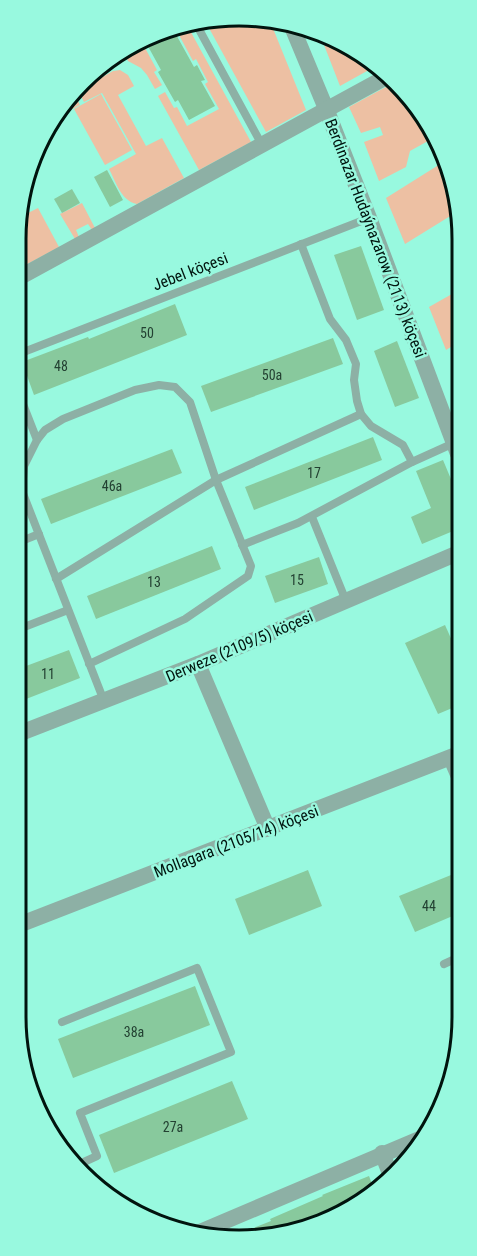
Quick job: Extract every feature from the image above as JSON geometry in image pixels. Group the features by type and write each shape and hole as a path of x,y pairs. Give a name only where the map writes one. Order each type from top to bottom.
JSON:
{"street":[{"name":"Berdinazar Hudaýnazarow (2113) köçesi","path":"295,33 369,218 452,437"},
{"path":"26,274 381,80"},
{"name":"Derweze (2109/5) köçesi","path":"26,731 198,664 452,556"},
{"path":"198,664 268,829"},
{"name":"Mollagara (2105/14) köçesi","path":"26,922 452,757"},
{"path":"208,1228 411,1142"},
{"path":"382,1154 389,1168"}],"lane":[{"path":"199,30 262,146"},
{"name":"Jebel köçesi","path":"26,351 369,218"},
{"path":"301,244 330,319 346,340 356,364 354,380 361,414 371,426 403,445 412,462"},
{"path":"26,462 45,430 63,420 135,390 159,385 175,387 190,402 216,480 251,566 248,576 185,619 89,664"},
{"path":"26,412 37,440"},
{"path":"56,579 216,480 361,414"},
{"path":"242,545 298,524 412,462 452,449"},
{"path":"26,501 104,701"},
{"path":"312,517 346,601"},
{"path":"26,539 39,534"},
{"path":"26,626 68,610"},
{"path":"444,964 452,960"},
{"path":"62,1022 197,968 231,1052 80,1113 97,1156 83,1163"}],"shaded area":[{"path":"252,26 273,29 306,110 266,132 209,28"},
{"path":"190,31 251,142 199,170 158,96 165,92 174,108 177,107 187,126 219,109 205,84 208,82 196,59 193,61 179,35"},
{"path":"323,43 357,61 368,70 340,86"},
{"path":"144,47 157,70 154,72 162,85 155,89 141,68 128,61 126,57"},
{"path":"120,70 128,75 134,86 118,95 146,146 162,138 184,178 137,204 123,195 109,169 136,154 102,93 84,102 80,96 94,82 113,71"},
{"path":"387,86 416,120 428,141 410,151 406,167 379,181 364,142 383,135 380,127 361,133 349,107"},
{"path":"101,94 132,150 105,165 74,109"},
{"path":"77,99 80,105 68,111"},
{"path":"438,165 450,216 405,244 386,198"},
{"path":"82,203 95,228 92,230 88,224 76,230 79,237 75,239 60,214"},
{"path":"38,208 59,247 26,265 26,225 27,214"},
{"path":"452,294 452,346 446,350 429,307"}],"building":[{"path":"176,35 194,67 197,65 205,80 201,81 215,106 189,120 178,100 175,102 158,72 161,70 148,46"},
{"path":"107,170 123,200 110,207 94,177"},
{"path":"72,189 80,203 62,213 54,199"},
{"path":"361,246 384,310 357,320 334,255"},
{"path":"175,304 187,335 34,395 26,373 26,360 88,337 89,339"},
{"path":"333,338 343,364 211,412 201,386"},
{"path":"397,341 419,398 395,407 374,351"},
{"path":"373,437 382,460 254,510 245,487"},
{"path":"172,449 182,473 51,524 41,499"},
{"path":"443,460 452,482 452,532 422,544 411,517 431,508 416,471"},
{"path":"212,546 221,569 96,619 87,596"},
{"path":"319,557 328,584 275,603 265,576"},
{"path":"445,625 452,641 452,708 438,714 405,643"},
{"path":"69,650 80,678 26,699 26,666"},
{"path":"308,870 322,906 249,935 235,899"},
{"path":"452,875 452,916 415,932 399,896"},
{"path":"195,986 210,1025 73,1078 58,1039"},
{"path":"232,1081 248,1119 114,1173 99,1135"},
{"path":"369,1176 372,1183 333,1209 307,1219 266,1229 248,1230 271,1221 270,1219"}]}
